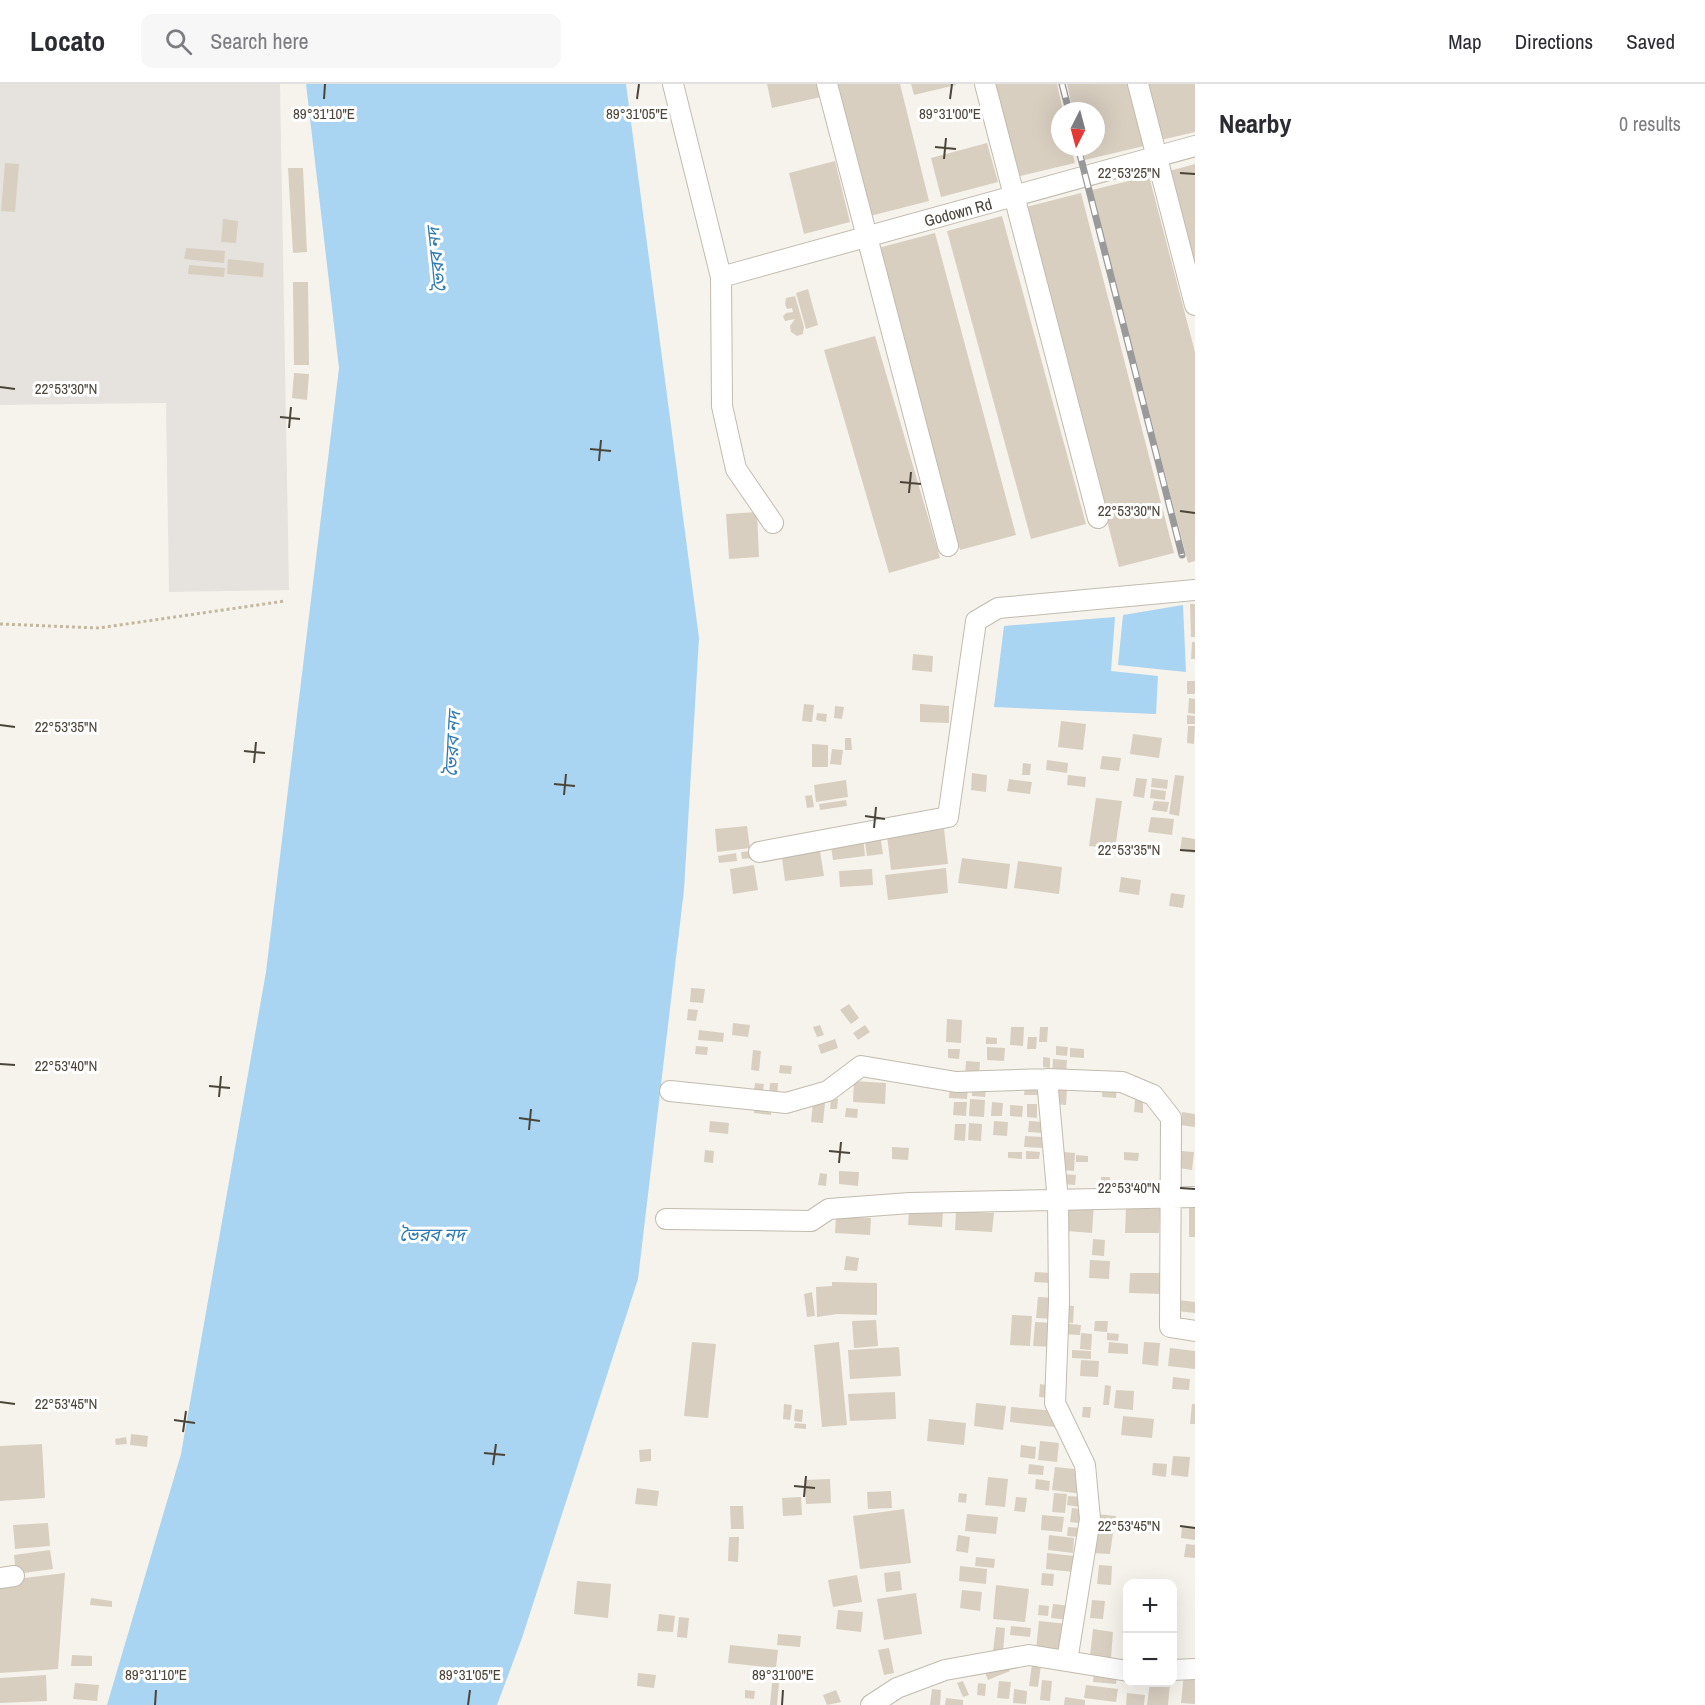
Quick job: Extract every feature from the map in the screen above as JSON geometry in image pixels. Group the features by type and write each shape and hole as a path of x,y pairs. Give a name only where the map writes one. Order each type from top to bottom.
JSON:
{"street":[{"path":"672,84 721,278 722,406 733,459 736,469 773,523"},
{"path":"827,84 865,237 948,546"},
{"path":"984,84 1098,518"},
{"path":"1138,84 1195,305"},
{"name":"Godown Rd","path":"721,278 1195,146"},
{"path":"759,852 948,818 976,621 998,608 1195,590"},
{"path":"670,1091 786,1103 828,1090 861,1066 956,1082 1047,1080 1122,1082 1153,1095 1172,1118 1170,1328 1195,1331"},
{"path":"1047,1080 1058,1201 1059,1301 1054,1403 1085,1465 1090,1519 1067,1661"},
{"path":"666,1218 811,1221 829,1209 910,1203 1195,1197"},
{"path":"871,1705 897,1688 945,1670 1029,1655 1123,1670"},
{"path":"1177,1670 1195,1669"}],"path":[{"path":"0,624 99,628 285,601"}],"shaded area":[{"path":"0,84 280,84 289,590 169,592 166,403 0,405"}],"water":[{"name":"ভৈরব নদ","path":"306,84 626,84 699,638 684,890 638,1279 522,1638 497,1705 107,1705 181,1454 266,972 339,368"},
{"path":"1183,605 1186,672 1118,665 1123,615"},
{"path":"1115,617 1111,671 1158,676 1156,714 994,707 1004,626"}],"building":[{"path":"767,84 818,84 821,97 772,108"},
{"path":"837,84 900,84 929,201 870,216"},
{"path":"911,84 956,84 956,85 914,95"},
{"path":"994,84 1057,84 1061,102 1051,102 1051,156 1073,156 1075,163 1016,177"},
{"path":"1067,84 1129,84 1144,146 1105,155 1105,102 1071,102"},
{"path":"1148,84 1195,84 1195,132 1161,140"},
{"path":"987,143 998,182 941,197 931,158"},
{"path":"1084,156 1102,156 1085,160"},
{"path":"835,161 850,222 804,234 789,173"},
{"path":"5,163 19,164 15,212 1,211"},
{"path":"1195,164 1195,266 1194,266 1169,171"},
{"path":"288,168 303,168 307,252 293,253"},
{"path":"1149,176 1195,352 1195,561 1188,563 1092,190"},
{"path":"1081,193 1174,553 1119,567 1026,207"},
{"path":"1002,216 1086,524 1031,539 947,231"},
{"path":"223,219 238,221 236,243 221,242"},
{"path":"935,233 1016,535 960,550 878,248"},
{"path":"186,248 225,251 224,263 184,259"},
{"path":"228,259 264,263 263,277 227,274"},
{"path":"189,265 225,268 224,277 188,274"},
{"path":"293,282 308,282 309,365 294,365"},
{"path":"808,289 818,325 806,329 796,293"},
{"path":"795,296 804,327 803,334 797,336 791,332 790,326 795,319 785,321 783,316 793,312 792,308 787,309 786,298"},
{"path":"875,336 940,558 889,573 824,350"},
{"path":"294,373 309,374 307,400 292,398"},
{"path":"757,512 759,557 729,559 726,514"},
{"path":"1190,604 1195,604 1195,637 1191,637"},
{"path":"1192,642 1195,642 1195,659 1191,659"},
{"path":"913,654 933,656 932,672 912,670"},
{"path":"1187,681 1195,681 1195,694 1187,694"},
{"path":"1189,698 1195,699 1195,714 1188,713"},
{"path":"804,704 814,705 812,722 802,721"},
{"path":"920,704 949,706 949,723 920,722"},
{"path":"835,706 844,707 842,719 834,718"},
{"path":"817,713 827,714 826,722 816,720"},
{"path":"1187,715 1195,716 1195,724 1187,724"},
{"path":"1061,721 1086,724 1083,750 1058,747"},
{"path":"1188,726 1195,726 1194,744 1187,743"},
{"path":"1133,734 1162,738 1159,758 1130,754"},
{"path":"845,738 851,738 852,750 845,750"},
{"path":"812,744 828,745 828,767 812,767"},
{"path":"832,749 843,750 841,765 830,764"},
{"path":"1102,756 1121,758 1119,771 1100,769"},
{"path":"1047,760 1068,763 1067,773 1046,770"},
{"path":"1023,763 1031,764 1030,775 1022,775"},
{"path":"972,773 987,775 986,792 971,790"},
{"path":"1068,775 1086,777 1085,787 1067,785"},
{"path":"1175,775 1184,776 1179,816 1169,814"},
{"path":"1136,778 1147,779 1144,798 1133,796"},
{"path":"1152,778 1168,780 1167,789 1151,787"},
{"path":"1009,779 1032,782 1030,794 1007,791"},
{"path":"846,780 848,797 816,802 814,785"},
{"path":"1151,789 1166,791 1165,800 1150,798"},
{"path":"812,795 814,807 807,808 805,796"},
{"path":"1096,798 1122,801 1115,849 1089,846"},
{"path":"846,800 847,806 820,810 819,804"},
{"path":"1154,801 1169,802 1167,812 1152,810"},
{"path":"1151,817 1174,819 1172,835 1148,832"},
{"path":"747,826 750,848 717,852 715,829"},
{"path":"944,829 948,864 891,870 887,835"},
{"path":"880,834 883,854 867,856 864,836"},
{"path":"863,836 865,856 833,860 830,840"},
{"path":"1182,837 1195,839 1195,853 1180,851"},
{"path":"819,845 824,876 785,881 781,850"},
{"path":"751,851 752,858 742,859 741,852"},
{"path":"736,853 737,861 719,863 718,856"},
{"path":"962,858 1010,864 1007,889 958,883"},
{"path":"1018,861 1062,867 1059,894 1014,888"},
{"path":"754,865 758,890 733,894 730,869"},
{"path":"946,868 948,893 888,900 885,875"},
{"path":"872,869 873,885 840,887 839,871"},
{"path":"1121,877 1141,880 1139,895 1119,892"},
{"path":"1171,893 1185,895 1183,908 1169,906"},
{"path":"691,988 705,989 703,1003 690,1002"},
{"path":"849,1004 859,1018 851,1024 840,1010"},
{"path":"688,1009 698,1010 696,1021 687,1020"},
{"path":"947,1019 962,1020 961,1043 946,1042"},
{"path":"733,1023 750,1025 748,1037 732,1035"},
{"path":"820,1025 824,1035 817,1037 813,1027"},
{"path":"865,1025 870,1032 858,1040 853,1033"},
{"path":"1011,1027 1024,1027 1023,1046 1010,1045"},
{"path":"1040,1027 1048,1027 1047,1042 1039,1042"},
{"path":"699,1030 724,1033 723,1042 698,1040"},
{"path":"986,1037 997,1038 997,1044 986,1044"},
{"path":"1028,1037 1037,1037 1036,1049 1027,1049"},
{"path":"835,1039 838,1048 821,1054 818,1045"},
{"path":"696,1046 708,1047 707,1055 695,1054"},
{"path":"1056,1046 1068,1047 1067,1056 1056,1055"},
{"path":"987,1047 1005,1048 1004,1061 987,1060"},
{"path":"1070,1048 1084,1049 1084,1058 1070,1057"},
{"path":"948,1049 960,1049 959,1059 948,1058"},
{"path":"753,1050 761,1051 759,1071 751,1070"},
{"path":"1043,1057 1050,1058 1050,1068 1043,1067"},
{"path":"1053,1059 1067,1060 1066,1076 1052,1075"},
{"path":"966,1061 980,1062 979,1077 965,1076"},
{"path":"780,1065 792,1066 791,1074 779,1073"},
{"path":"854,1081 886,1083 885,1104 853,1102"},
{"path":"755,1083 764,1084 762,1098 753,1097"},
{"path":"770,1083 778,1083 777,1097 769,1096"},
{"path":"1025,1085 1040,1086 1039,1095 1024,1095"},
{"path":"950,1086 968,1087 967,1099 949,1098"},
{"path":"1103,1086 1117,1087 1116,1098 1102,1097"},
{"path":"972,1087 986,1088 985,1097 972,1096"},
{"path":"1055,1088 1067,1089 1066,1105 1054,1104"},
{"path":"831,1098 838,1099 837,1109 830,1109"},
{"path":"970,1099 985,1100 984,1117 969,1116"},
{"path":"1135,1100 1143,1101 1143,1113 1134,1112"},
{"path":"813,1102 825,1103 823,1123 811,1122"},
{"path":"954,1102 967,1102 966,1116 953,1115"},
{"path":"992,1102 1003,1103 1002,1116 991,1116"},
{"path":"1027,1104 1037,1104 1037,1118 1027,1117"},
{"path":"1010,1105 1023,1106 1022,1117 1010,1116"},
{"path":"755,1106 771,1108 771,1115 754,1113"},
{"path":"846,1108 858,1109 857,1118 845,1117"},
{"path":"1182,1112 1195,1114 1195,1127 1180,1125"},
{"path":"710,1121 729,1123 728,1134 709,1132"},
{"path":"994,1121 1008,1122 1007,1136 993,1135"},
{"path":"1029,1121 1044,1122 1043,1133 1028,1132"},
{"path":"969,1123 982,1124 981,1141 968,1140"},
{"path":"955,1124 966,1124 965,1141 954,1140"},
{"path":"1025,1136 1043,1137 1043,1148 1024,1147"},
{"path":"892,1147 909,1148 908,1160 892,1159"},
{"path":"705,1150 714,1151 713,1163 704,1162"},
{"path":"1026,1151 1040,1152 1039,1159 1026,1159"},
{"path":"1182,1151 1194,1152 1192,1170 1179,1168"},
{"path":"1008,1152 1022,1152 1022,1159 1008,1158"},
{"path":"1064,1152 1075,1153 1074,1171 1063,1170"},
{"path":"1124,1152 1139,1153 1138,1161 1124,1160"},
{"path":"1076,1155 1088,1156 1088,1162 1076,1162"},
{"path":"839,1171 859,1172 858,1186 839,1184"},
{"path":"820,1173 827,1174 826,1186 818,1185"},
{"path":"1062,1174 1076,1175 1075,1185 1061,1184"},
{"path":"1101,1177 1110,1177 1110,1184 1101,1184"},
{"path":"1069,1203 1094,1204 1092,1233 1067,1231"},
{"path":"1189,1205 1195,1205 1195,1237 1189,1237"},
{"path":"909,1209 943,1211 942,1227 908,1225"},
{"path":"1126,1209 1160,1209 1159,1233 1125,1233"},
{"path":"956,1211 994,1213 992,1232 955,1230"},
{"path":"836,1216 871,1218 870,1235 835,1233"},
{"path":"1093,1239 1105,1240 1104,1256 1092,1255"},
{"path":"846,1256 859,1258 857,1271 844,1270"},
{"path":"1090,1260 1110,1261 1109,1279 1089,1278"},
{"path":"1035,1272 1051,1273 1051,1283 1034,1282"},
{"path":"1130,1273 1163,1273 1163,1294 1129,1293"},
{"path":"832,1282 877,1283 877,1315 837,1314 817,1317 816,1287 832,1286"},
{"path":"812,1292 815,1316 807,1317 804,1294"},
{"path":"1038,1297 1056,1298 1055,1319 1036,1318"},
{"path":"1178,1300 1195,1302 1195,1313 1177,1311"},
{"path":"1062,1305 1074,1306 1073,1323 1061,1322"},
{"path":"1012,1315 1032,1316 1030,1346 1010,1345"},
{"path":"876,1320 878,1346 854,1348 852,1321"},
{"path":"1095,1321 1108,1321 1107,1332 1094,1331"},
{"path":"1035,1322 1055,1323 1053,1347 1033,1346"},
{"path":"1060,1323 1081,1325 1080,1335 1060,1334"},
{"path":"1081,1333 1092,1334 1091,1350 1080,1349"},
{"path":"1107,1333 1119,1334 1118,1341 1107,1340"},
{"path":"692,1342 716,1344 708,1418 684,1416"},
{"path":"839,1342 847,1425 822,1427 814,1345"},
{"path":"1109,1342 1128,1344 1128,1354 1108,1353"},
{"path":"1144,1342 1160,1343 1158,1366 1142,1364"},
{"path":"899,1347 901,1376 850,1379 848,1350"},
{"path":"1170,1348 1195,1351 1195,1369 1168,1366"},
{"path":"1072,1350 1091,1351 1091,1359 1072,1358"},
{"path":"1081,1360 1099,1361 1098,1377 1080,1376"},
{"path":"1173,1377 1190,1379 1189,1390 1172,1389"},
{"path":"1040,1384 1052,1386 1051,1398 1039,1397"},
{"path":"1105,1385 1111,1386 1109,1405 1103,1405"},
{"path":"1116,1390 1134,1391 1133,1410 1114,1408"},
{"path":"895,1392 896,1419 850,1421 848,1394"},
{"path":"976,1403 1006,1406 1003,1430 974,1426"},
{"path":"784,1404 792,1405 790,1420 783,1419"},
{"path":"1192,1404 1195,1404 1195,1424 1190,1424"},
{"path":"1011,1407 1057,1411 1055,1427 1010,1422"},
{"path":"1083,1407 1091,1407 1090,1418 1082,1417"},
{"path":"795,1409 803,1410 802,1422 794,1421"},
{"path":"1123,1416 1154,1419 1152,1438 1121,1435"},
{"path":"929,1419 966,1423 964,1445 927,1441"},
{"path":"795,1423 806,1424 806,1429 794,1428"},
{"path":"131,1434 148,1436 147,1447 130,1445"},
{"path":"126,1437 127,1444 116,1445 115,1439"},
{"path":"1040,1441 1059,1443 1057,1462 1038,1460"},
{"path":"42,1444 45,1498 0,1501 0,1446"},
{"path":"1021,1445 1036,1447 1035,1459 1020,1457"},
{"path":"651,1449 651,1461 640,1462 639,1450"},
{"path":"1173,1456 1190,1457 1188,1477 1171,1475"},
{"path":"1153,1463 1167,1464 1166,1477 1152,1475"},
{"path":"1029,1464 1044,1466 1043,1475 1028,1474"},
{"path":"1055,1467 1084,1470 1082,1494 1052,1490"},
{"path":"988,1477 1008,1479 1005,1507 985,1505"},
{"path":"830,1479 831,1503 806,1504 804,1480"},
{"path":"1036,1479 1050,1481 1049,1491 1035,1489"},
{"path":"637,1488 659,1491 657,1506 635,1504"},
{"path":"891,1491 892,1508 868,1509 867,1492"},
{"path":"959,1493 967,1494 966,1503 958,1502"},
{"path":"1054,1493 1067,1494 1065,1513 1052,1512"},
{"path":"1068,1496 1081,1497 1080,1507 1067,1505"},
{"path":"801,1497 802,1515 783,1516 782,1498"},
{"path":"1016,1497 1027,1498 1025,1512 1014,1511"},
{"path":"730,1506 743,1506 744,1529 731,1529"},
{"path":"1072,1508 1086,1510 1085,1524 1070,1522"},
{"path":"904,1509 911,1563 860,1569 853,1516"},
{"path":"967,1514 998,1517 996,1534 965,1531"},
{"path":"1096,1514 1116,1516 1114,1529 1095,1527"},
{"path":"1042,1515 1064,1517 1062,1532 1041,1530"},
{"path":"48,1523 50,1546 15,1549 13,1525"},
{"path":"1182,1526 1195,1527 1195,1540 1181,1538"},
{"path":"1068,1527 1081,1528 1080,1537 1067,1536"},
{"path":"1093,1531 1113,1533 1110,1554 1091,1553"},
{"path":"958,1535 970,1537 968,1553 956,1551"},
{"path":"1049,1535 1074,1538 1073,1553 1048,1550"},
{"path":"729,1537 739,1537 738,1562 728,1561"},
{"path":"1186,1544 1195,1545 1195,1558 1184,1557"},
{"path":"50,1550 53,1569 16,1574 14,1555"},
{"path":"1047,1553 1075,1556 1073,1572 1046,1569"},
{"path":"976,1557 995,1559 994,1568 975,1566"},
{"path":"1099,1565 1112,1566 1111,1585 1097,1584"},
{"path":"960,1566 987,1569 986,1584 959,1581"},
{"path":"900,1571 902,1590 886,1592 884,1573"},
{"path":"65,1573 58,1669 0,1673 0,1581"},
{"path":"1042,1573 1054,1574 1053,1586 1041,1585"},
{"path":"857,1575 862,1602 833,1607 828,1580"},
{"path":"577,1581 611,1584 608,1618 574,1614"},
{"path":"996,1585 1029,1589 1025,1622 993,1619"},
{"path":"962,1590 982,1592 980,1611 960,1608"},
{"path":"916,1593 922,1634 884,1640 877,1599"},
{"path":"91,1598 112,1601 112,1607 90,1605"},
{"path":"1092,1600 1105,1601 1103,1619 1090,1618"},
{"path":"1053,1604 1071,1606 1069,1620 1051,1618"},
{"path":"1039,1605 1049,1606 1048,1616 1038,1615"},
{"path":"838,1610 863,1612 861,1632 836,1629"},
{"path":"659,1614 675,1616 673,1632 657,1631"},
{"path":"679,1617 689,1618 687,1638 677,1637"},
{"path":"1039,1621 1068,1624 1065,1652 1036,1649"},
{"path":"1011,1626 1031,1628 1030,1637 1010,1635"},
{"path":"996,1627 1005,1628 1003,1652 993,1651"},
{"path":"1093,1629 1113,1632 1111,1658 1090,1656"},
{"path":"778,1634 801,1636 800,1647 777,1645"},
{"path":"730,1645 778,1650 776,1668 728,1663"},
{"path":"889,1648 894,1673 884,1675 878,1650"},
{"path":"72,1655 92,1656 92,1666 71,1666"},
{"path":"1007,1662 1010,1671 988,1680 984,1670"},
{"path":"1032,1664 1041,1665 1038,1687 1029,1686"},
{"path":"1094,1670 1117,1673 1116,1684 1093,1682"},
{"path":"638,1673 656,1675 654,1688 637,1686"},
{"path":"1184,1674 1195,1676 1195,1704 1181,1703"},
{"path":"46,1675 47,1701 0,1703 0,1678"},
{"path":"1042,1680 1052,1681 1050,1701 1040,1700"},
{"path":"963,1681 969,1695 963,1697 957,1683"},
{"path":"999,1681 1011,1682 1009,1699 997,1698"},
{"path":"75,1683 99,1685 97,1701 73,1699"},
{"path":"772,1683 779,1683 777,1705 770,1705"},
{"path":"978,1683 986,1684 985,1696 977,1695"},
{"path":"1086,1685 1118,1689 1116,1702 1084,1698"},
{"path":"1149,1687 1170,1687 1168,1705 1147,1705"},
{"path":"932,1689 941,1690 940,1705 930,1705"},
{"path":"1014,1689 1027,1691 1026,1704 1013,1703"},
{"path":"745,1690 755,1691 754,1699 745,1698"},
{"path":"836,1690 841,1702 827,1705 823,1695"},
{"path":"1127,1693 1145,1695 1144,1705 1126,1705"},
{"path":"1065,1697 1085,1700 1085,1705 1064,1705"},
{"path":"946,1698 963,1700 963,1705 945,1705"}],"railway":[{"path":"1062,84 1067,102"},
{"path":"1080,156 1182,555"}]}
